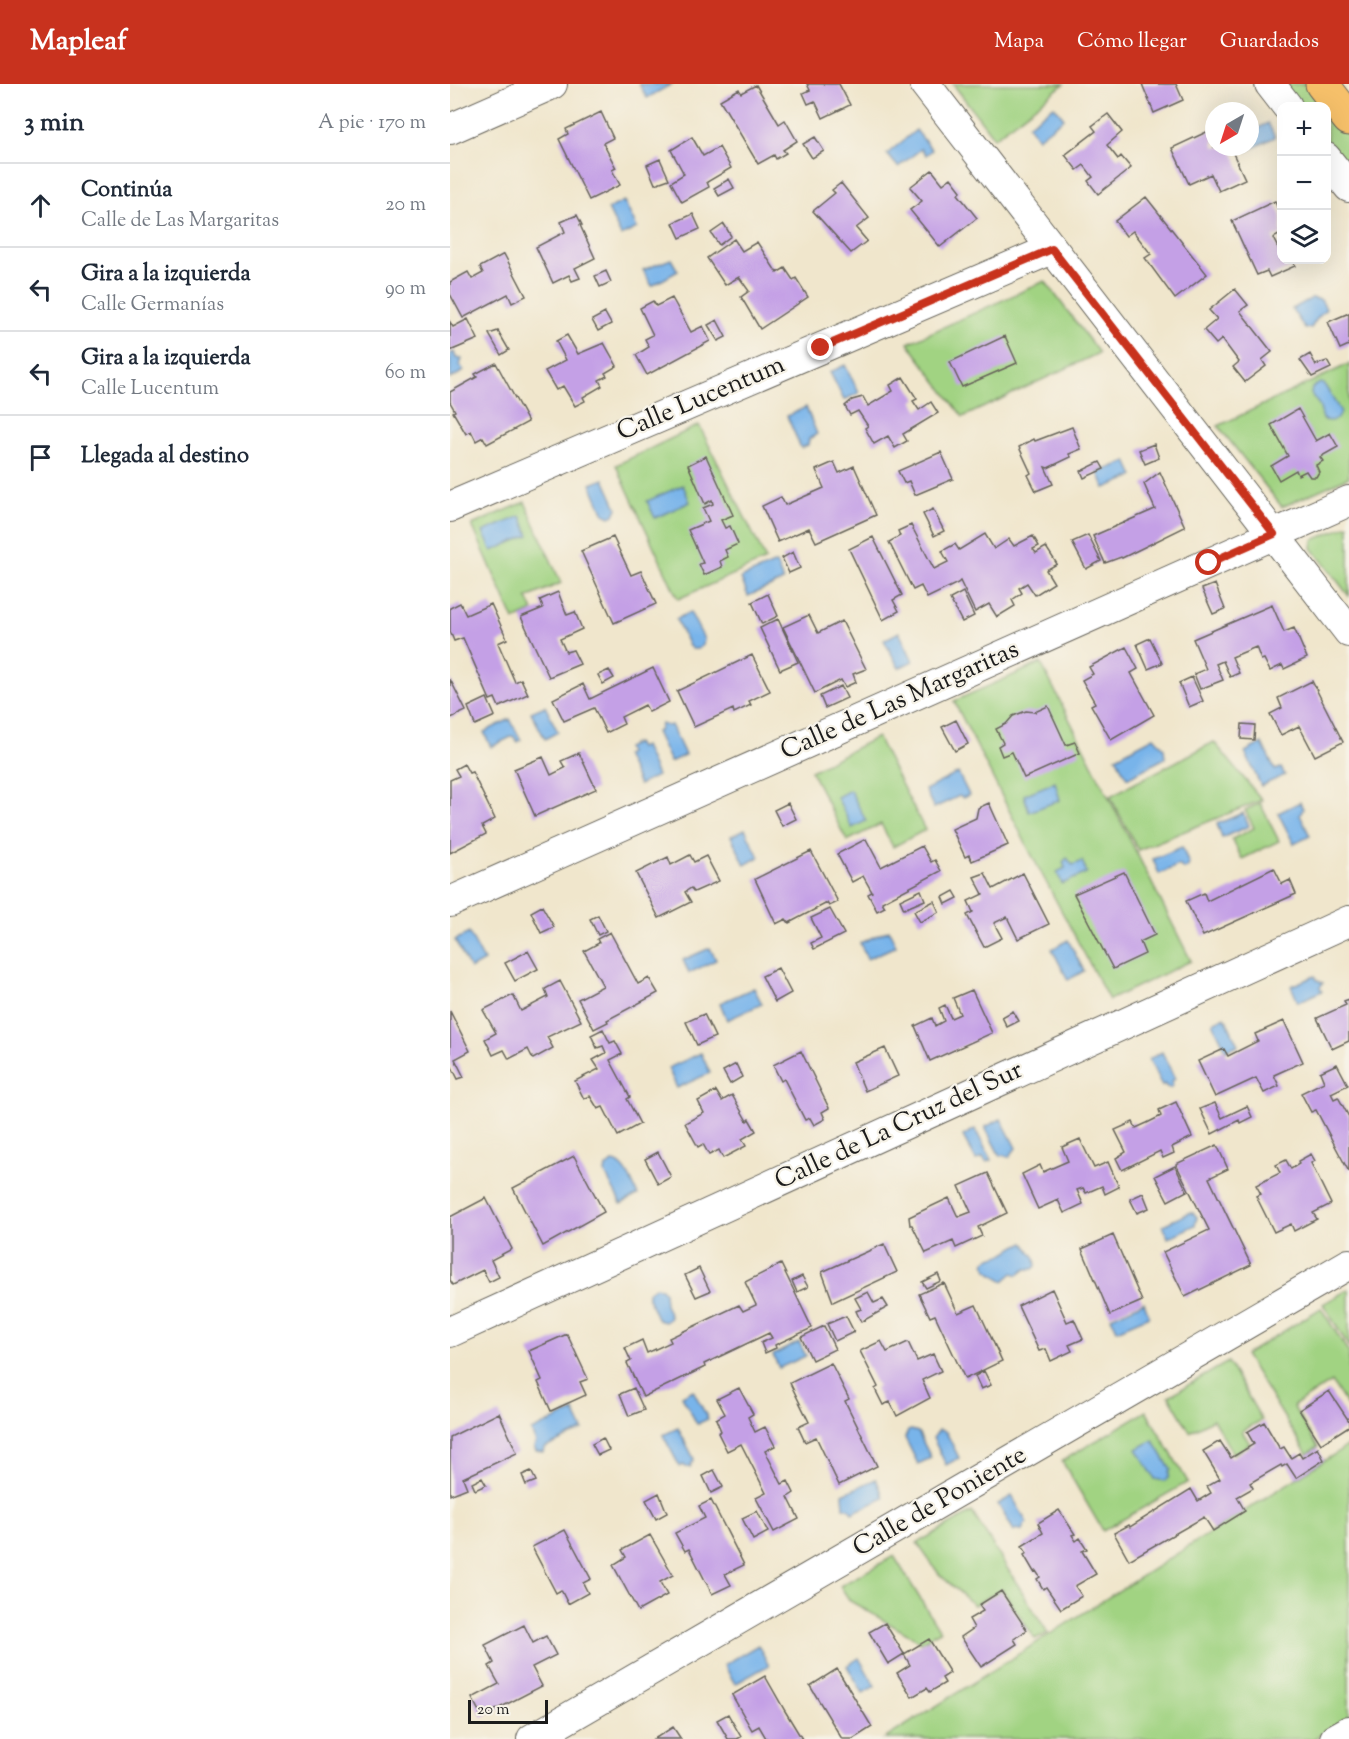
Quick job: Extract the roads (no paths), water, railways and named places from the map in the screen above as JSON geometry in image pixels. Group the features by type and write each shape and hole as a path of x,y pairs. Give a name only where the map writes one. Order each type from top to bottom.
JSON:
{"main road":[{"path":"1322,84 1349,119"},
{"path":"1342,84 1349,93"}],"street":[{"path":"450,129 552,84"},
{"path":"925,84 1349,632"},
{"path":"1270,84 1284,102"},
{"path":"1331,164 1349,187"},
{"name":"Calle Lucentum","path":"450,507 1052,249"},
{"name":"Calle de Las Margaritas","path":"450,902 1349,501"},
{"name":"Calle de La Cruz del Sur","path":"450,1332 1349,921"},
{"name":"Calle de Poniente","path":"532,1739 1349,1264"},
{"path":"1335,1739 1349,1731"}],"water":[{"path":"639,84 672,84 647,98"},
{"path":"1054,106 1064,118 1038,138 1028,125"},
{"path":"1268,123 1275,137 1259,145 1259,128"},
{"path":"916,130 932,150 926,155 921,149 898,167 887,154"},
{"path":"624,201 637,228 621,236 608,209"},
{"path":"671,259 678,271 652,286 643,270"},
{"path":"1312,298 1321,300 1326,309 1311,328 1305,329 1292,309"},
{"path":"454,352 456,358 462,359 460,365 464,371 450,379 450,354"},
{"path":"845,365 859,393 844,400 830,372"},
{"path":"1320,383 1324,384 1341,412 1334,420 1323,419 1319,405 1311,394 1312,388"},
{"path":"806,407 817,434 809,439 808,445 801,448 787,416"},
{"path":"1127,461 1134,476 1105,488 1098,473"},
{"path":"604,479 617,508 614,515 610,517 604,514 591,484"},
{"path":"683,485 690,502 655,518 647,501"},
{"path":"521,516 529,535 492,551 483,532"},
{"path":"776,563 783,581 748,596 741,578"},
{"path":"690,612 704,639 703,645 698,649 692,649 689,646 676,619"},
{"path":"899,632 913,661 899,668 884,640"},
{"path":"545,706 558,732 545,739 531,712"},
{"path":"510,719 521,740 518,742 513,736 491,747 484,732"},
{"path":"661,724 671,725 685,755 670,762 656,732 659,731"},
{"path":"1154,737 1164,748 1165,758 1127,778 1116,757"},
{"path":"636,743 639,748 644,746 657,776 639,785 625,755 628,753 626,748"},
{"path":"1262,743 1275,770 1281,768 1285,775 1261,786 1245,752"},
{"path":"958,773 969,795 963,798 959,796 934,808 925,790"},
{"path":"1055,782 1060,800 1029,812 1024,795"},
{"path":"850,790 866,821 852,828 837,797"},
{"path":"1300,802 1303,809 1300,815 1310,836 1294,844 1278,813"},
{"path":"1243,813 1249,826 1222,838 1217,824"},
{"path":"745,829 759,857 745,865 731,836"},
{"path":"1182,847 1189,864 1187,868 1183,869 1179,865 1159,874 1153,859"},
{"path":"1067,858 1073,865 1082,861 1087,873 1062,884 1057,872 1065,868 1063,862"},
{"path":"889,930 896,946 867,959 860,943"},
{"path":"469,933 484,961 470,969 455,940"},
{"path":"1068,940 1084,971 1068,980 1052,949"},
{"path":"710,948 716,960 689,973 683,960"},
{"path":"1315,976 1323,983 1320,987 1322,991 1298,1002 1291,986"},
{"path":"754,988 762,1004 727,1020 720,1003"},
{"path":"1225,1017 1238,1045 1226,1050 1213,1023"},
{"path":"1162,1052 1175,1079 1170,1088 1164,1084 1162,1086 1149,1059"},
{"path":"701,1053 710,1073 677,1088 668,1068"},
{"path":"1001,1119 1016,1148 1009,1157 1000,1156 985,1127"},
{"path":"975,1129 991,1160 986,1162 983,1157 976,1160 963,1136"},
{"path":"612,1162 625,1170 638,1195 621,1204 605,1173 606,1167"},
{"path":"1189,1213 1197,1217 1195,1225 1168,1238 1163,1225"},
{"path":"1024,1243 1035,1258 1036,1266 1033,1269 1026,1269 1018,1275 1013,1273 1004,1281 987,1270 985,1262 987,1260"},
{"path":"655,1287 661,1288 664,1292 665,1305 670,1315 665,1322 658,1320 648,1298 648,1292"},
{"path":"1144,1302 1149,1316 1117,1330 1111,1317"},
{"path":"799,1342 806,1356 779,1368 773,1355"},
{"path":"693,1390 708,1419 697,1424 682,1396"},
{"path":"574,1411 583,1430 545,1448 543,1452 536,1451 534,1447 536,1442 531,1431"},
{"path":"678,1428 694,1459 690,1467 683,1465 680,1467 663,1435"},
{"path":"911,1430 918,1432 931,1458 918,1464 905,1438"},
{"path":"939,1430 946,1432 959,1458 946,1465 933,1438"},
{"path":"1153,1440 1171,1470 1165,1481 1155,1479 1137,1449"},
{"path":"876,1479 884,1498 852,1513 850,1509 844,1507 843,1494"},
{"path":"1012,1496 1027,1523 1022,1531 1017,1529 1014,1531 998,1504"},
{"path":"758,1645 769,1665 735,1684 724,1665"},
{"path":"859,1658 875,1686 863,1693 847,1666"}]}
